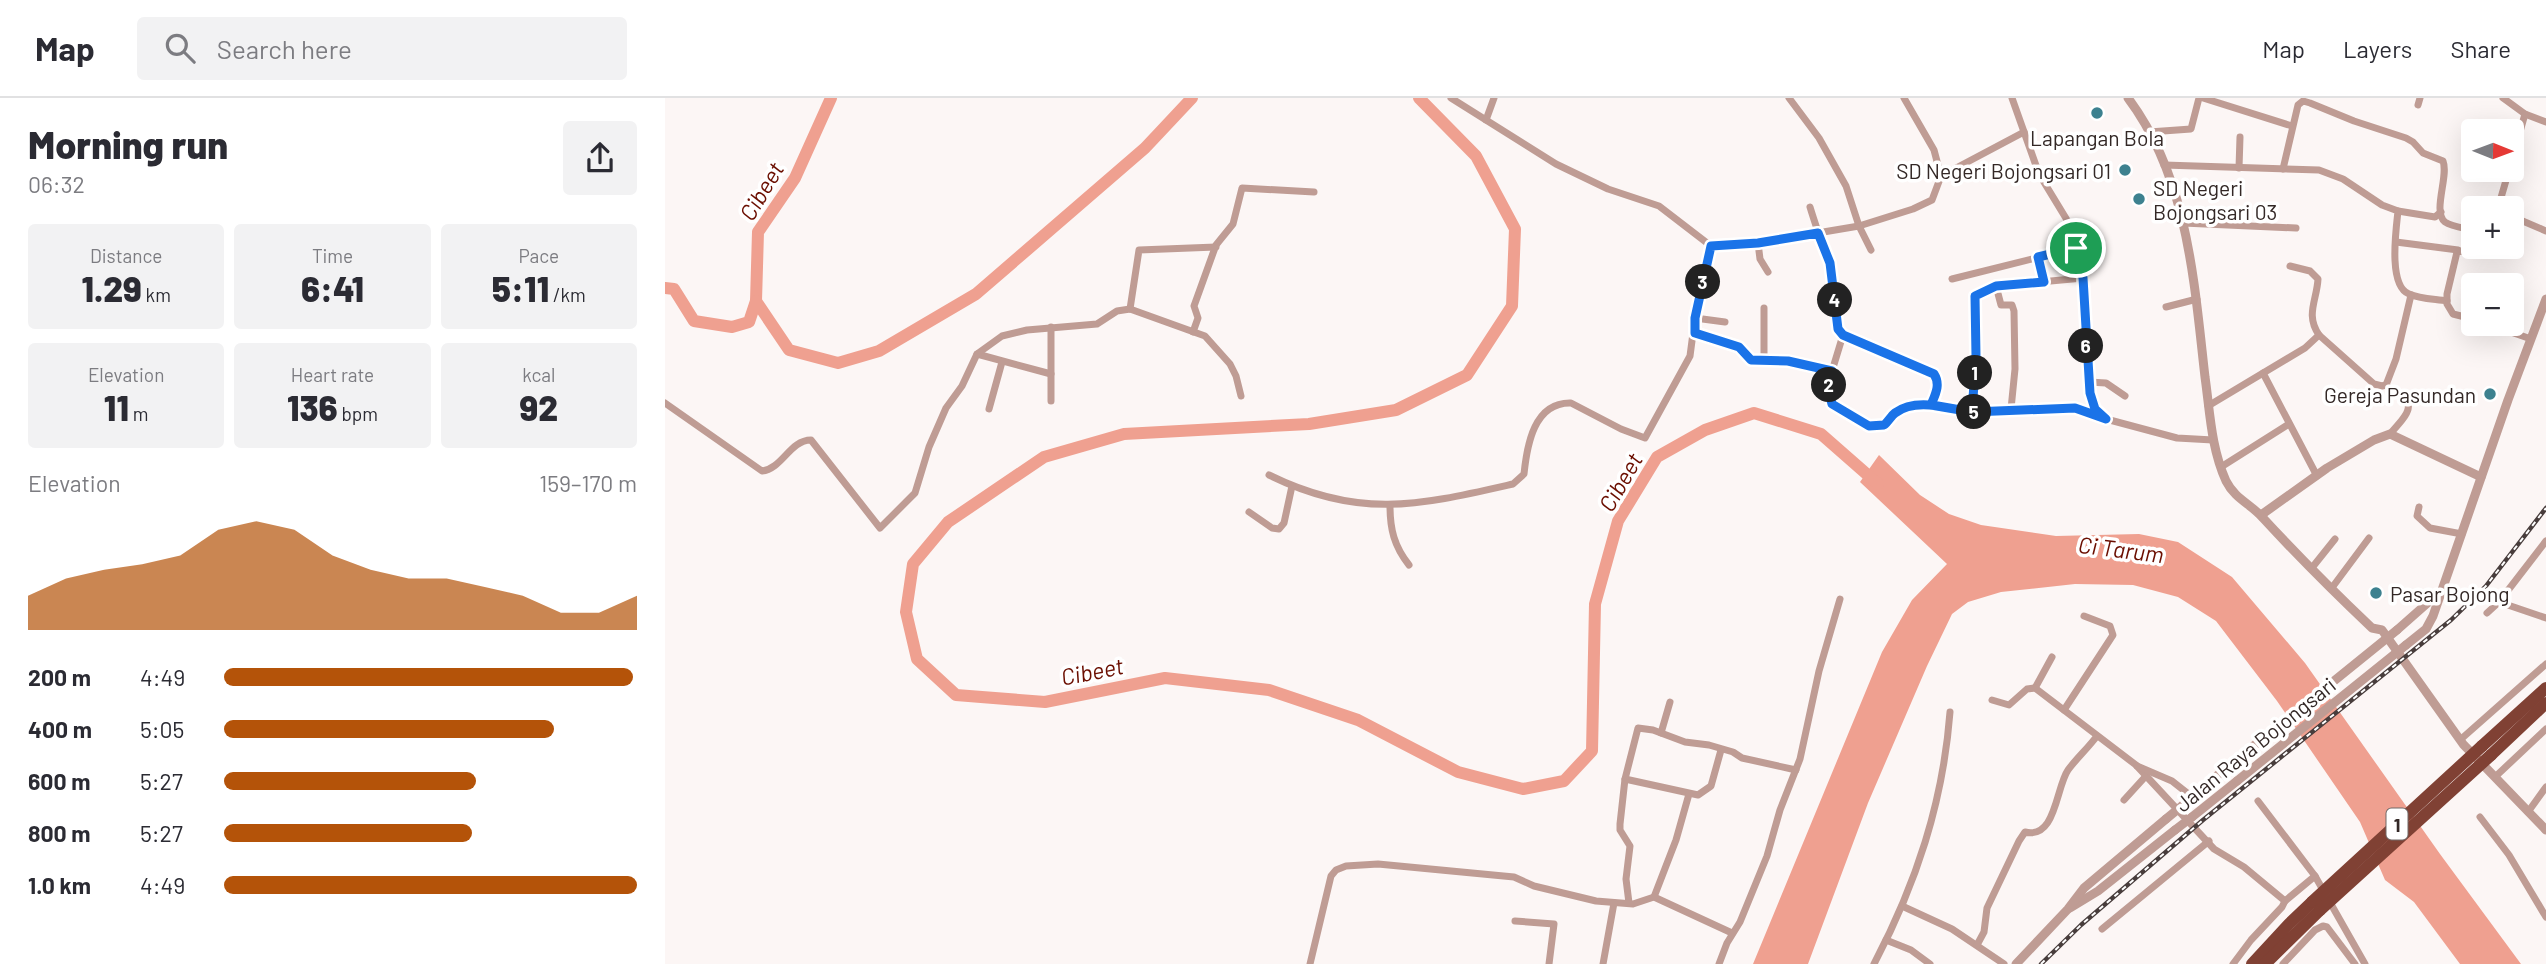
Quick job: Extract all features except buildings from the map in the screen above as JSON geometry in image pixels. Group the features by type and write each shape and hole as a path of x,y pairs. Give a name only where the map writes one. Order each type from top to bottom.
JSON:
{"highway":[{"name":"1","path":"2265,964 2316,906 2486,750 2546,688"},
{"name":"1","path":"2486,750 2546,703"},
{"name":"1","path":"2252,964 2289,923 2316,906"}],"street":[{"path":"1451,98 1556,164 1608,189 1636,196 1664,208 1711,246 1758,243 1859,226 1929,202 1941,176 2024,132"},
{"path":"1486,120 1494,98"},
{"path":"1789,98 1819,138 1846,186 1859,226 1871,250"},
{"path":"1903,98 1934,150 1939,169"},
{"path":"2012,98 2039,174 2067,220 2076,248 2083,278 2089,382 2095,409 2106,419"},
{"path":"2128,98 2150,132 2165,165 2183,223 2197,299 2213,440 2227,482 2239,499 2261,515 2311,569 2372,628 2382,629 2460,740 2546,830"},
{"path":"2150,132 2191,129 2201,98 2292,126"},
{"path":"2503,98 2525,114 2546,122"},
{"path":"2283,169 2299,103 2305,101 2413,142 2423,153 2444,163 2441,212 2446,223 2461,227"},
{"path":"2524,119 2525,114"},
{"path":"2239,168 2240,137"},
{"path":"2165,165 2325,172 2352,184 2382,205 2398,211 2435,217 2441,212"},
{"path":"1193,332 1198,318 1194,306 1216,247 1233,223 1242,188 1314,192"},
{"path":"1810,207 1830,263 1835,297 1835,324 1843,335 1934,374 1937,390 1931,405"},
{"path":"2398,211 2397,280 2405,293 2447,301"},
{"path":"2524,222 2546,231"},
{"path":"2183,223 2296,228"},
{"path":"2396,242 2458,250 2447,301 2453,314 2461,316"},
{"path":"1758,243 1760,259 1768,272"},
{"path":"1269,475 1292,486 1357,504 1390,506 1451,498 1513,484 1524,474 1536,422 1550,409 1564,403 1571,403 1621,429 1645,438 1690,356 1695,318 1711,246"},
{"path":"1130,309 1139,250 1216,247"},
{"path":"1952,279 2076,248"},
{"path":"2038,257 2044,282"},
{"path":"2261,515 2374,439 2390,434 2408,412 2409,406 2386,385 2374,384 2319,335 2311,318 2318,279 2310,271 2290,266"},
{"path":"1972,412 1976,356 1975,296 1996,286 2083,278"},
{"path":"1996,286 2001,305 2012,306 2014,311 2015,369 2011,409"},
{"path":"2386,385 2396,359 2411,295"},
{"path":"2166,307 2197,299"},
{"name":"Jalan Raya Bojongsari","path":"2068,909 2098,891 2161,842 2430,623 2546,299"},
{"path":"665,403 762,471 770,470 800,442 811,440 880,528 915,493 929,447 946,408 962,386 978,354 1002,336 1051,327 1097,324 1117,311 1130,309 1205,337 1225,357 1236,376 1241,396"},
{"path":"1764,309 1764,360"},
{"path":"1695,318 1725,322"},
{"path":"1051,327 1051,401"},
{"path":"1695,333 1739,347 1751,360 1788,361 1832,371"},
{"path":"1843,335 1828,389 1832,404 1869,426 1884,425 1895,413 1910,406 1931,405 1972,412 2075,408 2178,438 2213,440"},
{"path":"2208,406 2305,348 2319,335"},
{"path":"2522,336 2531,339"},
{"path":"978,354 1051,374"},
{"path":"989,409 1002,362"},
{"path":"2263,373 2317,476"},
{"path":"2089,382 2106,383 2125,396"},
{"path":"2221,467 2289,424"},
{"path":"2390,434 2481,477"},
{"path":"1249,512 1272,528 1279,529 1284,523 1292,486"},
{"path":"1390,506 1390,528 1399,552 1409,565"},
{"path":"2419,507 2417,516 2430,528 2462,534"},
{"path":"2331,589 2369,538"},
{"path":"2311,569 2335,540"},
{"path":"2487,612 2499,602 2546,541"},
{"name":"Jalan Raya Bojongsari","path":"2016,964 2093,879 2191,796 2428,605 2443,588"},
{"path":"1719,964 1732,933 1740,922 1767,856 1780,810 1796,770 1819,671 1840,599"},
{"path":"2499,602 2546,618"},
{"path":"2064,710 2113,635 2110,626 2084,616"},
{"path":"2035,688 2052,657"},
{"path":"2460,740 2546,664"},
{"path":"1992,700 2009,705 2027,689 2035,688 2136,765 2172,781 2191,796"},
{"path":"1661,733 1670,702"},
{"path":"1874,964 1915,874 1939,795 1945,766 1950,712"},
{"path":"1629,903 1629,885 1626,879 1630,846 1620,828 1625,779 1638,728 1685,742 1709,745 1733,752 1742,758 1796,770"},
{"path":"2495,777 2546,729"},
{"path":"1977,945 1984,932 1987,908 2019,841 2025,832 2031,833 2044,827 2051,817 2068,770 2097,736"},
{"path":"1625,779 1698,795 1711,786 1721,750"},
{"path":"2136,765 2214,849 2244,867 2285,901"},
{"path":"2124,800 2145,777"},
{"path":"2157,787 2164,778"},
{"path":"2528,812 2546,787"},
{"path":"1654,897 1676,840 1689,794"},
{"path":"2257,801 2315,876 2365,964"},
{"path":"2480,817 2509,855 2546,917"},
{"path":"2150,831 2161,842"},
{"path":"2102,929 2209,841"},
{"path":"1310,964 1333,873 1346,866 1378,864 1514,877 1534,886 1614,903 1629,903 1654,897 1732,933"},
{"path":"2233,964 2251,940 2283,907 2285,901 2315,876"},
{"path":"1603,964 1614,903"},
{"path":"1902,905 1926,915 2004,964"},
{"path":"1515,921 1554,925 1549,964"},
{"path":"2283,964 2315,930 2323,926 2327,927 2354,964"},
{"path":"1886,940 1911,950 1930,964"}],"water":[{"name":"Ci Tarum","path":"1879,455 1920,495 1949,514 1981,525 2056,536 2139,534 2178,542 2232,577 2305,663 2521,964 2460,964 2414,902 2385,880 2360,822 2277,701 2216,621 2178,597 2133,585 2075,584 2001,592 1968,602 1952,614 1868,803 1808,964 1753,964 1882,652 1912,600 1947,564 1860,482"}],"waterway":[{"name":"Cibeet","path":"831,98 795,178 758,232 756,301 789,350 838,363 879,351 976,294 1145,148 1192,98"},
{"name":"Cibeet","path":"1419,98 1476,156 1515,229 1512,306 1467,375 1396,410 1309,424 1124,434 1044,457 948,522 913,564 906,612 917,659 956,695 1045,702 1165,678 1269,690 1358,720 1458,772 1523,789 1564,781 1592,751 1595,604 1618,521 1657,457 1705,430 1754,413 1821,434 1878,484"},
{"path":"665,288 674,289 694,321 732,327 749,322 756,301"}],"railway":[{"path":"2041,964 2081,925 2203,820 2451,620 2486,586 2546,508"}],"place":[{"name":"Lapangan Bola","path":"2097,113"},
{"name":"SD Negeri Bojongsari 01","path":"2125,170"},
{"name":"SD Negeri Bojongsari 03","path":"2139,199"},
{"name":"Gereja Pasundan","path":"2490,394"},
{"name":"Pasar Bojong","path":"2376,593"}],"route":[{"path":"2076,248 2038,257 2044,282 1996,286 1975,296 1976,356 1972,412 1938,405 1910,406 1895,413 1886,424 1872,427 1832,404 1828,389 1832,371 1788,361 1751,360 1735,345 1695,333 1695,318 1711,246 1758,243 1818,233 1830,263 1835,297 1835,324 1838,329 1843,335 1934,374 1937,390 1931,405 1938,405 1947,408 1972,412 2075,408 2106,419 2095,409 2090,393 2083,278 2076,248"}]}
